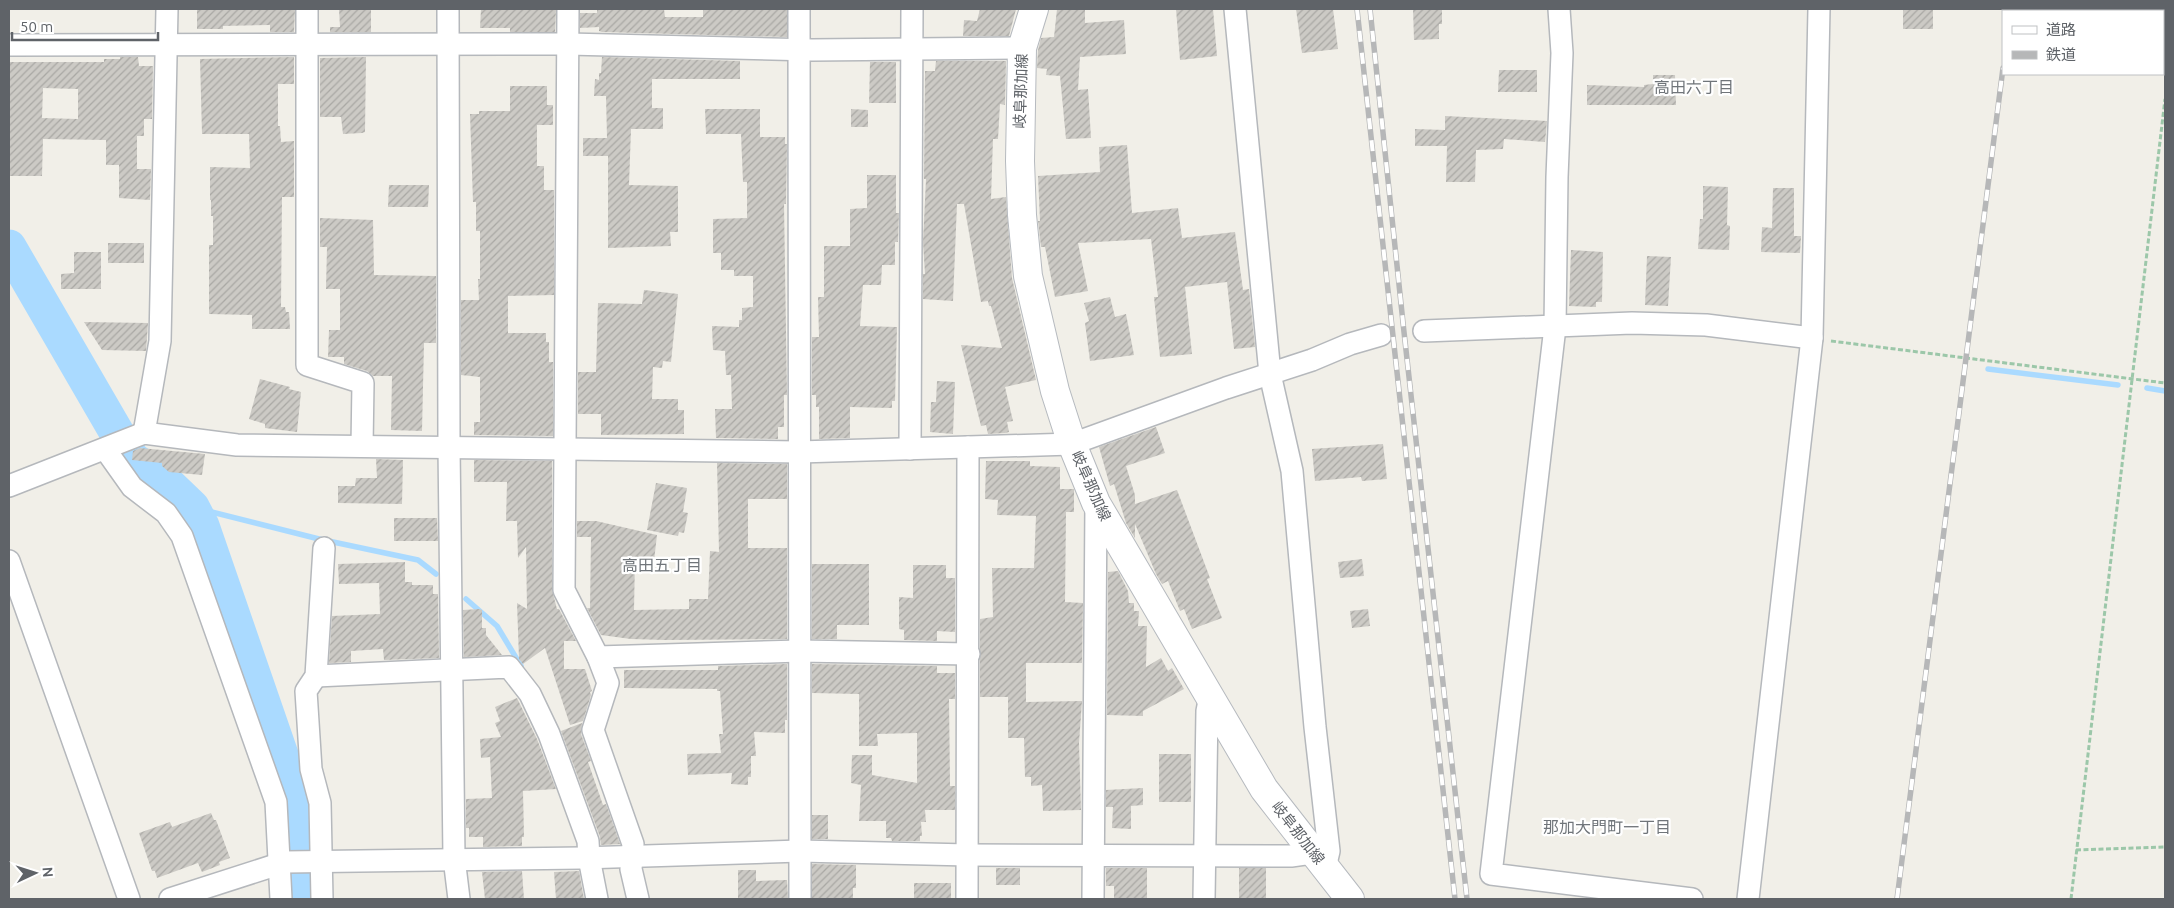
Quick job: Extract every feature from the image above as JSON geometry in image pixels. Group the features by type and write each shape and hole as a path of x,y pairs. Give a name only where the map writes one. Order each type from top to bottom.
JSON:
{"main road":[{"name":"岐阜那加線","path":"1034,9 1022,48 1020,161 1022,215 1028,276 1055,391 1072,444 1096,504 1264,789 1350,899"}],"street":[{"path":"144,433 160,341 167,9"},
{"path":"307,9 307,365 363,383 362,446"},
{"path":"448,9 449,447 454,858 459,899"},
{"path":"568,9 564,590 598,657 608,683 593,730 633,844 631,869 638,899"},
{"path":"799,9 800,899"},
{"path":"910,449 912,9"},
{"path":"170,899 283,862 454,858 589,858 800,851 968,856 1292,856 1319,860 1329,851 1315,727 1292,471 1270,374 1235,9"},
{"path":"1559,9 1562,53 1557,177 1555,326 1492,874 1692,899"},
{"path":"1748,899 1812,338 1819,9"},
{"path":"9,44 167,46 568,44 799,49 1022,48"},
{"path":"1424,331 1632,323 1706,325 1812,338"},
{"path":"9,486 144,433 237,445 800,452 1072,444 1350,344 1381,336"},
{"path":"110,447 132,488 166,513 182,536 276,802 283,862 281,899"},
{"path":"967,899 968,447"},
{"path":"1093,899 1096,504"},
{"path":"322,899 317,861 320,803 311,769 306,692 316,676 324,548"},
{"path":"9,561 129,899"},
{"path":"598,657 800,650 969,654"},
{"path":"316,676 509,667 530,694 549,734 588,841 589,858 597,899"},
{"path":"1204,899 1207,711 1210,696"}],"path":[{"path":"2071,899 2165,99"},
{"path":"1812,338 2165,383"},
{"path":"2076,850 2165,847"}],"building":[{"path":"197,9 295,9 294,32 270,32 270,25 223,26 223,29 197,29"},
{"path":"339,9 371,9 371,32 330,32 330,27 340,27"},
{"path":"481,9 556,9 555,32 510,32 510,28 480,28"},
{"path":"597,9 664,9 665,17 703,17 703,10 707,9 787,9 787,37 602,32 599,31 599,27 580,28 580,13 597,13"},
{"path":"980,9 1016,9 1009,36 963,36 964,20 977,21"},
{"path":"1057,9 1085,9 1085,23 1124,20 1126,54 1080,57 1078,90 1088,89 1091,138 1066,139 1060,76 1046,75 1047,69 1037,68 1041,38 1054,37"},
{"path":"1176,9 1213,9 1217,56 1180,60"},
{"path":"1296,9 1333,9 1338,49 1302,53"},
{"path":"1413,9 1442,9 1439,39 1414,40"},
{"path":"1903,10 1933,10 1933,29 1903,29"},
{"path":"120,57 138,57 139,66 153,66 152,119 144,119 144,136 137,136 137,169 151,169 150,200 119,198 119,165 106,165 106,140 43,139 42,176 10,176 9,62 104,62 104,59 120,59","holes":["43,88 78,89 78,119 42,118"]},
{"path":"294,57 294,84 278,84 278,126 280,126 281,142 294,141 294,197 282,197 281,307 285,307 286,312 289,312 290,329 252,329 252,315 209,314 209,245 213,245 210,167 250,168 249,134 202,134 200,59"},
{"path":"366,57 365,132 343,134 341,117 320,117 320,58"},
{"path":"602,57 740,61 740,79 652,79 652,108 663,108 663,129 631,129 629,185 678,186 678,232 670,232 671,246 608,248 608,156 583,156 583,138 607,138 606,96 594,96 595,79 599,80"},
{"path":"936,61 1006,61 1005,105 1000,104 998,139 993,139 991,199 1006,197 1012,278 1036,380 1005,387 1013,421 1007,422 1009,432 1005,433 988,434 986,425 981,426 961,345 1002,348 991,306 989,306 988,301 981,302 964,204 957,204 953,301 923,299 926,179 924,179 925,71 935,71"},
{"path":"870,62 896,62 896,103 869,103"},
{"path":"1499,70 1537,70 1537,92 1498,92"},
{"path":"1653,75 1675,75 1676,105 1587,105 1587,85 1644,87 1644,85 1653,84"},
{"path":"510,86 547,86 547,105 553,105 553,125 537,125 537,166 544,166 544,190 554,190 554,295 508,296 508,333 546,333 546,342 549,342 549,362 553,362 553,436 474,435 474,422 480,422 480,377 461,375 461,300 479,300 478,279 480,279 480,231 476,231 476,202 473,202 470,114 479,114 479,111 510,111"},
{"path":"705,109 760,109 760,137 785,137 785,144 787,144 786,204 784,204 787,395 784,395 784,427 778,427 778,439 716,438 715,409 732,409 731,375 726,375 725,351 713,350 712,326 739,327 739,320 742,320 742,308 753,307 753,276 734,276 734,270 721,270 721,253 713,253 713,219 747,218 747,182 743,182 741,134 706,134"},
{"path":"851,109 868,110 868,127 851,127"},
{"path":"1445,116 1547,121 1545,142 1504,139 1503,149 1476,150 1475,182 1446,182 1447,146 1415,146 1415,129 1445,130"},
{"path":"1127,145 1132,213 1178,208 1182,238 1235,232 1243,290 1249,289 1255,347 1234,349 1227,282 1185,287 1192,354 1160,357 1154,297 1158,297 1151,239 1078,243 1088,291 1055,297 1045,247 1041,247 1038,221 1040,221 1038,176 1100,172 1099,147"},
{"path":"867,175 896,175 896,213 899,213 898,242 895,242 895,265 882,265 881,285 863,285 860,326 897,327 895,401 892,401 892,408 850,407 850,438 819,439 819,407 816,407 816,395 812,395 812,337 819,337 818,297 824,297 824,246 850,246 850,209 867,208"},
{"path":"389,185 429,185 428,207 388,207"},
{"path":"1703,186 1728,187 1727,225 1730,226 1729,250 1698,249 1700,219 1703,219"},
{"path":"1773,188 1794,188 1794,236 1801,236 1800,253 1761,252 1762,227 1772,228"},
{"path":"320,218 373,220 374,275 436,276 436,343 424,343 422,431 391,430 392,376 373,376 367,371 344,364 344,357 328,357 329,330 340,330 340,289 326,289 327,247 320,247"},
{"path":"108,243 144,243 144,263 108,263"},
{"path":"1571,250 1603,252 1602,302 1596,302 1596,307 1569,306"},
{"path":"74,252 101,252 101,289 61,289 61,274 74,273"},
{"path":"1647,256 1671,257 1668,306 1645,305"},
{"path":"644,290 678,294 671,362 663,361 662,368 653,367 652,399 678,399 678,410 684,410 684,434 601,435 601,414 578,414 578,372 596,372 598,303 642,304"},
{"path":"1110,297 1115,317 1126,314 1134,355 1090,361 1085,323 1089,321 1084,303"},
{"path":"84,322 148,323 146,351 102,350"},
{"path":"260,379 301,392 297,432 265,428 265,424 249,419"},
{"path":"937,381 955,382 953,434 930,432 931,402 936,402"},
{"path":"1156,427 1165,453 1126,466 1135,495 1135,504 1177,490 1210,578 1207,579 1222,618 1192,629 1184,609 1180,611 1168,581 1162,584 1156,574 1135,524 1135,538 1126,523 1114,484 1110,486 1099,447"},
{"path":"1383,444 1387,479 1362,481 1361,477 1315,481 1312,449"},
{"path":"140,448 205,454 202,475 169,472 162,466 162,463 132,460 133,451"},
{"path":"376,459 403,460 402,504 338,503 338,486 355,486 356,478 377,478"},
{"path":"474,460 552,461 552,590 557,609 559,609 576,641 564,641 564,669 585,669 592,691 590,692 591,695 583,721 570,725 545,648 523,664 519,659 517,603 527,609 526,547 518,558 517,521 506,521 507,482 474,482"},
{"path":"986,461 1030,461 1030,466 1060,467 1060,489 1074,489 1074,512 1066,512 1065,602 1083,603 1082,663 1026,663 1026,702 1082,701 1079,743 1081,810 1043,811 1042,785 1031,786 1031,777 1025,777 1024,738 1008,738 1008,697 980,697 980,619 993,617 992,568 1034,568 1036,516 997,515 998,500 985,499"},
{"path":"717,463 787,464 787,499 748,499 748,548 787,548 787,639 665,640 631,639 601,635 587,608 590,608 591,537 577,537 577,521 596,521 657,535 654,561 635,559 634,610 689,609 689,599 708,599 710,551 719,552"},
{"path":"656,483 687,488 683,512 688,513 684,533 679,532 678,536 647,530"},
{"path":"394,518 437,518 438,541 394,541"},
{"path":"1362,559 1364,576 1340,578 1338,562"},
{"path":"405,562 405,582 412,582 412,585 433,585 433,594 438,594 439,658 384,660 383,649 351,651 351,662 329,663 332,616 380,614 379,583 339,584 338,564"},
{"path":"812,564 869,564 869,625 837,625 837,639 812,639"},
{"path":"913,565 946,565 946,578 955,578 955,632 937,631 937,641 904,640 904,630 899,629 899,597 913,598"},
{"path":"1118,571 1128,591 1129,603 1134,603 1134,611 1139,611 1138,626 1147,626 1146,667 1161,658 1168,671 1172,668 1184,689 1143,711 1143,716 1107,715 1108,572"},
{"path":"1368,609 1370,626 1352,628 1350,611"},
{"path":"463,610 482,610 482,628 486,628 486,635 502,655 464,657"},
{"path":"787,664 787,720 785,720 785,733 754,732 756,756 751,756 751,777 748,777 748,785 731,784 732,773 688,775 687,754 721,753 719,734 723,734 720,691 717,691 717,689 624,688 624,670 718,670 718,666"},
{"path":"812,664 937,666 937,673 955,673 955,699 949,699 950,786 955,786 955,810 925,810 926,822 921,822 922,836 920,836 920,841 892,841 891,838 886,838 886,821 859,821 861,785 851,783 852,755 872,755 872,775 917,783 917,733 877,734 878,746 859,746 859,694 812,693"},
{"path":"517,698 537,739 556,789 523,791 524,837 522,837 522,846 483,847 483,837 469,837 469,828 466,828 466,799 492,798 490,757 481,758 480,739 501,737 495,723 500,721 495,707"},
{"path":"582,723 581,734 591,761 588,762 603,805 606,804 620,844 601,845 600,837 561,731"},
{"path":"1159,754 1191,754 1191,802 1159,802"},
{"path":"1143,788 1143,805 1131,806 1131,829 1112,828 1113,807 1106,807 1106,790"},
{"path":"211,813 214,820 216,820 230,858 219,862 220,865 202,872 198,863 157,878 155,871 152,871 139,833 170,822 172,827"},
{"path":"812,815 828,815 828,839 812,839"},
{"path":"812,864 856,865 856,888 853,888 853,899 812,899"},
{"path":"996,868 1020,868 1020,885 996,885"},
{"path":"1106,868 1147,868 1147,899 1114,899 1114,886 1106,886"},
{"path":"1239,868 1266,868 1266,899 1239,899"},
{"path":"738,870 756,870 756,881 787,880 788,899 738,899"},
{"path":"522,871 524,899 485,899 482,872"},
{"path":"579,871 584,899 556,899 554,872"},
{"path":"914,883 951,883 951,899 914,899"}],"waterway":[{"path":"2030,9 2035,10"},
{"path":"9,247 132,459 167,483 192,507 202,526 297,801 300,899"},
{"path":"1988,369 2118,385"},
{"path":"2147,388 2165,391"},
{"path":"192,507 319,539 418,560 436,574"},
{"path":"466,599 497,626 521,666"}],"railway":[{"path":"1357,9 1455,899"},
{"path":"1370,9 1467,899"},
{"path":"1897,899 2002,75"}],"district":[{"name":"高田六丁目","path":"1694,87"},
{"name":"高田五丁目","path":"662,565"},
{"name":"那加大門町一丁目","path":"1607,827"}]}
